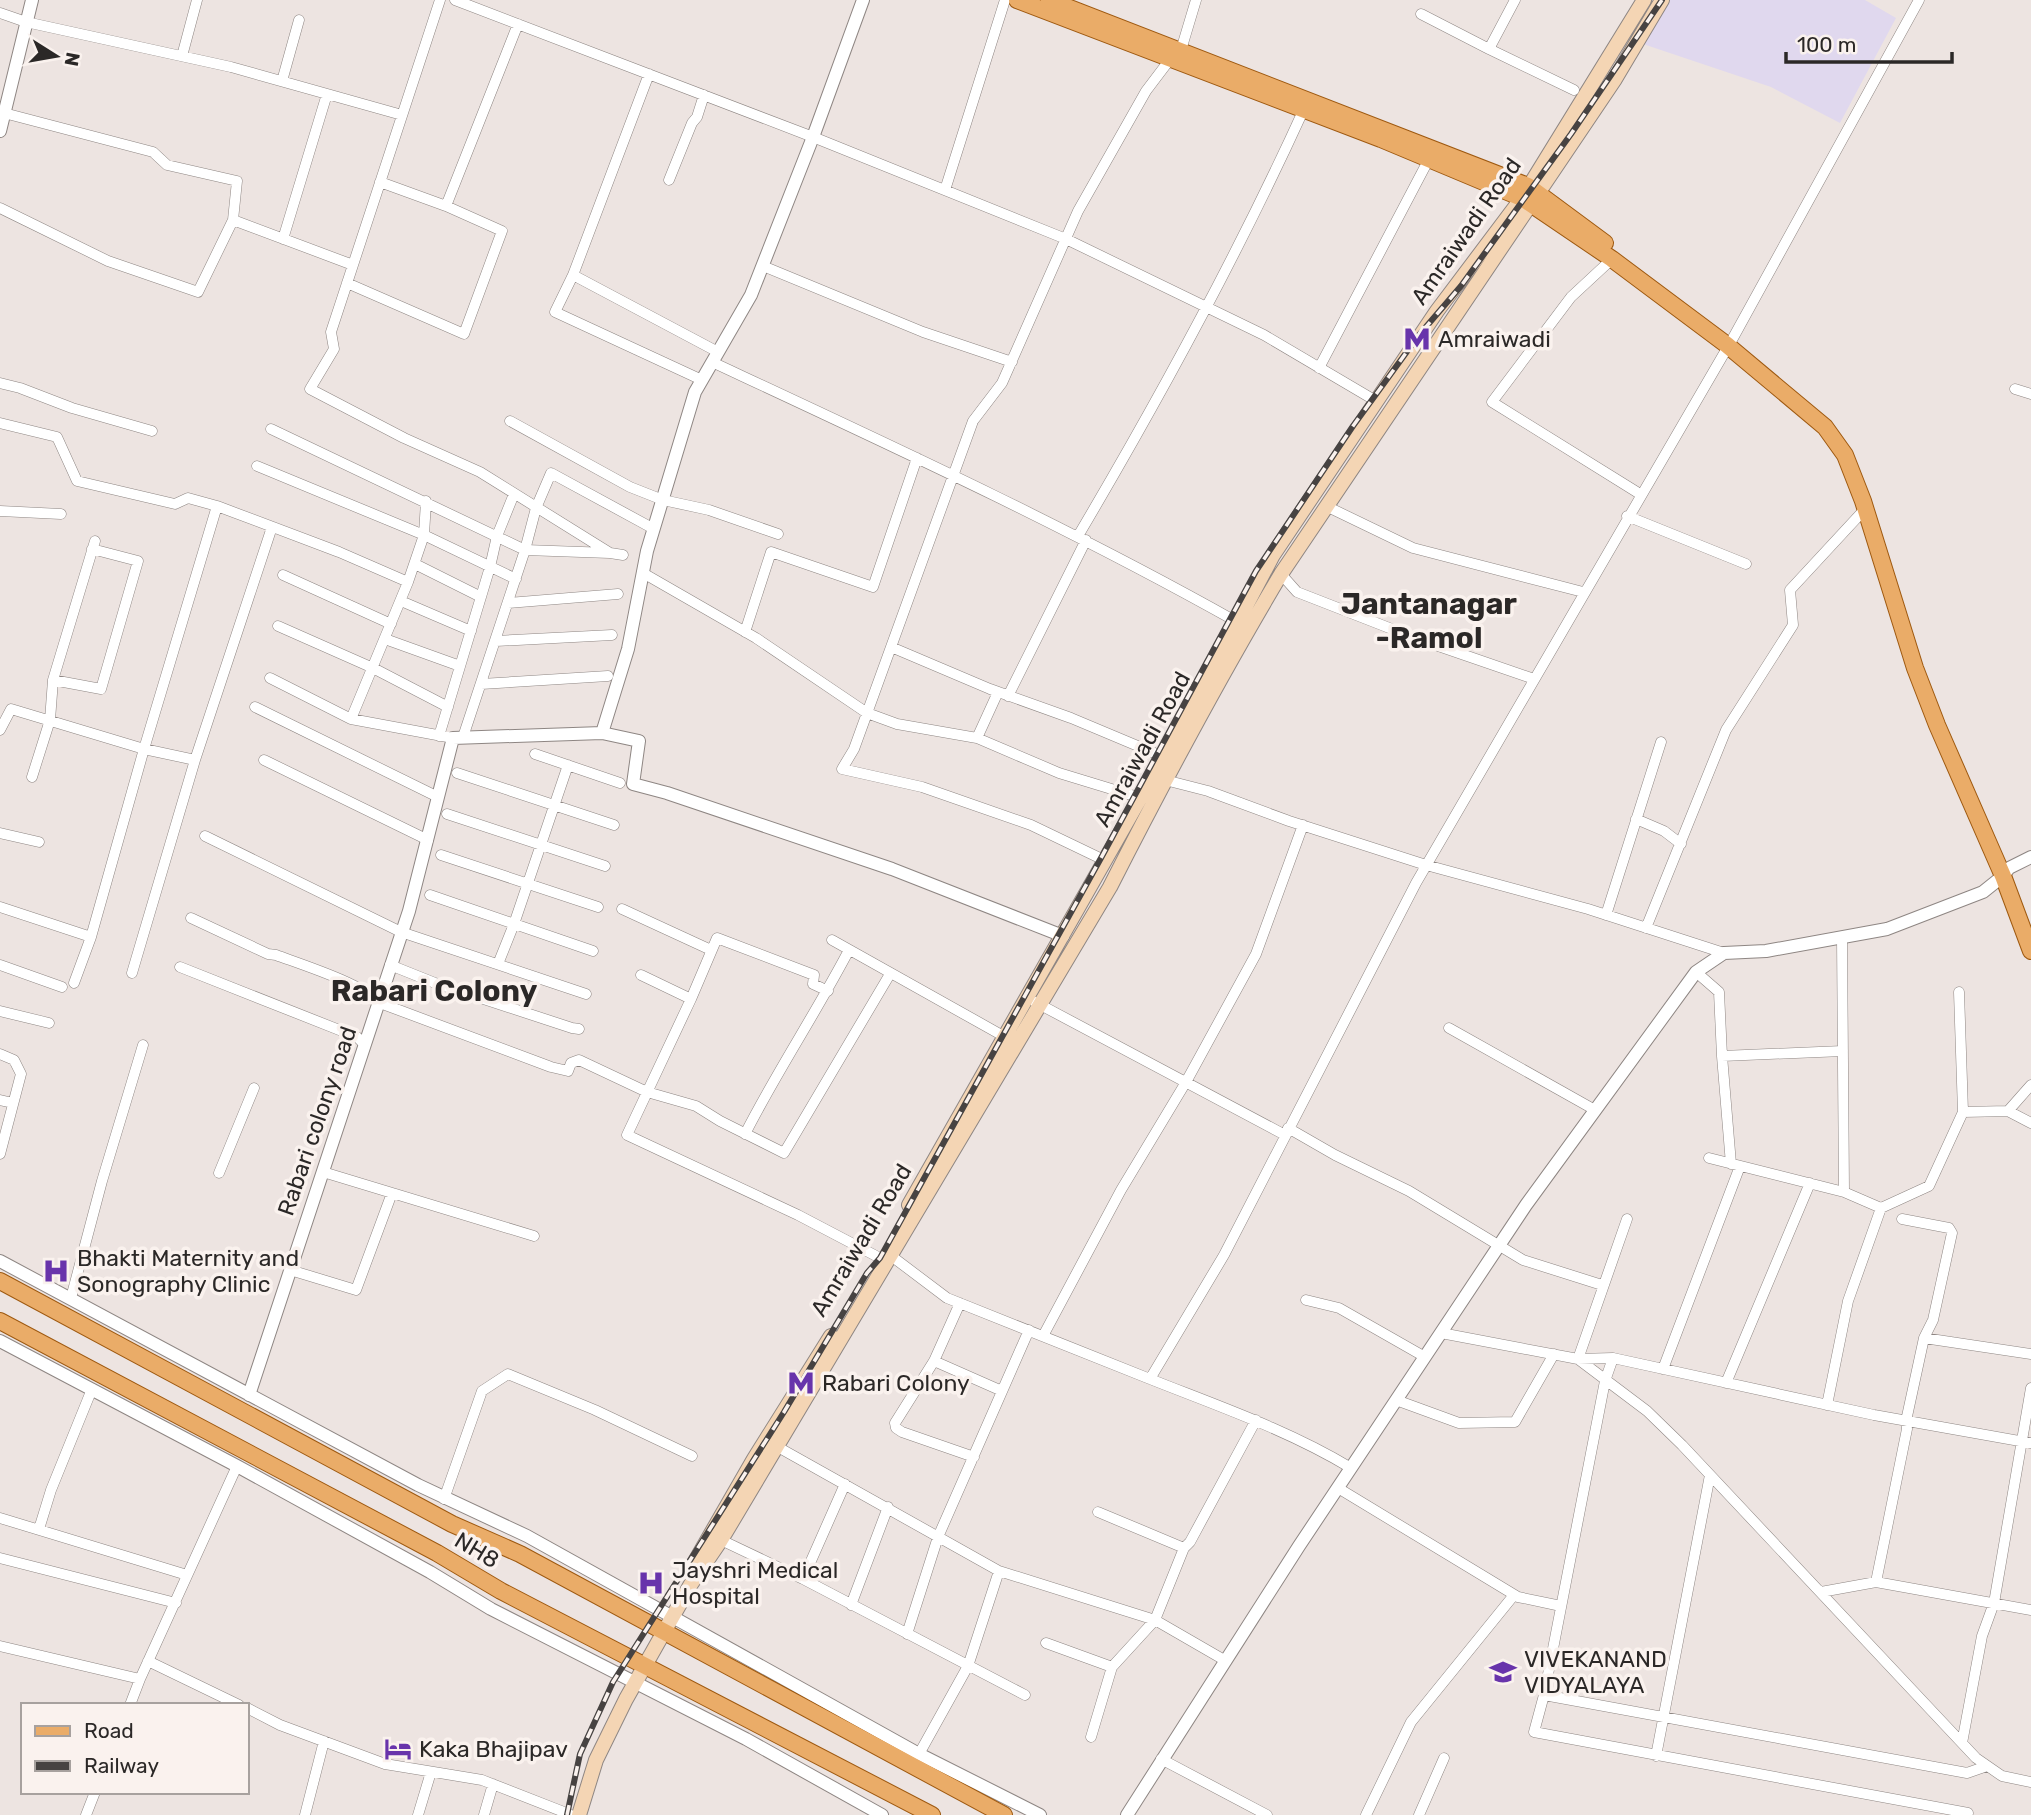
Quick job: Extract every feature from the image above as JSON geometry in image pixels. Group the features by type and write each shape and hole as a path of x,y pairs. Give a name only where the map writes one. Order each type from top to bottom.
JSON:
{"main road":[{"path":"1017,0 1176,54 1531,195 1730,341 1832,421 1853,450 1871,498 1923,665 2006,872 2031,951"},
{"path":"1049,0 1304,109 1429,159 1531,195 1612,259 1730,341 1825,427 1845,455 1865,509 1915,668 1937,725 2031,925"},
{"name":"Amraiwadi Road","path":"715,1539 754,1459 885,1257 1005,1037 1164,757 1273,555 1437,311 1531,195 1644,0"},
{"path":"572,1814 631,1681 660,1629 776,1446 885,1257 1041,1005 1110,887 1165,780 1281,574 1328,507 1531,195 1615,79 1662,0"},
{"name":"NH8","path":"0,1281 452,1524 520,1555 660,1629 1004,1815"},
{"name":"NH8","path":"0,1321 437,1553 501,1591 932,1815"}],"street":[{"path":"0,131 32,0"},
{"path":"181,56 197,0"},
{"path":"440,0 331,332 334,349 310,389 404,438 480,472 610,553"},
{"path":"455,0 813,137 1066,239 1264,335 1376,401"},
{"path":"602,733 628,649 654,529 695,391 751,295 863,0"},
{"path":"945,190 1005,0"},
{"path":"1106,861 1031,825 922,788 842,769 854,749 974,421 1002,383 1078,211 1146,91 1176,54 1196,0"},
{"path":"1489,49 1515,0"},
{"path":"1150,1379 1224,1255 1426,865 1730,341 1919,0"},
{"path":"0,13 26,22 282,81 402,115"},
{"path":"1421,15 1574,90"},
{"path":"282,81 299,20"},
{"path":"446,205 518,24"},
{"path":"649,74 573,275 555,312 702,380"},
{"path":"283,239 327,94"},
{"path":"668,180 704,95"},
{"path":"977,738 1003,694 1082,538 1271,181 1304,109"},
{"path":"0,208 108,261 198,292 233,220 237,181 167,165 153,152 4,113"},
{"path":"1319,368 1429,159"},
{"path":"347,283 464,334 502,231 446,205 380,182"},
{"path":"233,220 353,265"},
{"path":"1612,259 1571,298 1492,402 1640,494"},
{"path":"762,266 923,332 1012,362"},
{"path":"573,275 715,357 1131,562 1237,622"},
{"path":"0,383 72,408 152,431"},
{"path":"2015,389 2031,394"},
{"path":"510,421 630,487 663,500 709,510 778,534"},
{"path":"0,423 57,437 77,481 174,504 188,498 217,506 339,552 408,582"},
{"path":"271,429 526,550 623,555"},
{"path":"744,632 771,552 873,587 917,458"},
{"path":"257,466 424,536 516,579"},
{"path":"458,738 481,684 526,550 536,509 551,473 654,529"},
{"path":"439,736 497,536 514,494"},
{"path":"352,719 415,564 424,536 426,501"},
{"path":"74,983 91,937 217,506"},
{"path":"1328,507 1413,548 1583,592"},
{"path":"1646,928 1726,730 1793,625 1790,590 1865,509"},
{"path":"0,511 61,514"},
{"path":"1627,516 1746,564"},
{"path":"132,973 195,760 272,527"},
{"path":"32,777 50,720 53,680 93,545 138,561 101,689 53,680"},
{"path":"415,564 481,597"},
{"path":"643,573 744,632 867,713 897,724 977,738 1059,773 1141,798"},
{"path":"1281,574 1297,592 1415,638 1534,679"},
{"path":"283,575 391,624"},
{"path":"508,603 618,594"},
{"path":"401,601 471,631"},
{"path":"278,626 373,667 448,707"},
{"path":"496,641 612,635"},
{"path":"385,639 460,666"},
{"path":"891,647 1164,757"},
{"path":"481,684 608,676"},
{"path":"270,678 352,719 439,736 458,738 602,733 639,741 633,784 892,869 1063,936"},
{"path":"255,707 438,797"},
{"path":"0,730 11,709 144,749 195,760"},
{"name":"Rabari colony road","path":"249,1395 380,1003 438,797 458,738"},
{"path":"1606,915 1661,742"},
{"path":"535,754 620,783"},
{"path":"264,760 428,839"},
{"path":"498,964 568,765"},
{"path":"457,773 614,825"},
{"path":"1165,780 1208,790 1303,825 1426,865 1606,915 1724,953 1766,951 1887,929 1983,892 2006,872 2031,856"},
{"path":"447,814 605,866"},
{"path":"1636,818 1664,831 1681,844"},
{"path":"1043,1336 1121,1190 1186,1082 1256,954 1303,825"},
{"path":"0,833 39,842"},
{"path":"205,835 401,932 586,994"},
{"path":"441,855 598,907"},
{"path":"430,895 593,950"},
{"path":"0,907 91,937"},
{"path":"622,909 711,950"},
{"path":"191,918 268,954 287,959 358,989 373,996 380,1003 551,1067 568,1072 571,1063 579,1060 647,1091 696,1106 784,1153 890,974"},
{"path":"828,991 813,984 814,975 716,937 691,999 626,1135 885,1257 947,1298 1256,1420 1323,1451 1351,1468"},
{"path":"1842,937 1844,1192"},
{"path":"832,940 1005,1037"},
{"path":"745,1134 769,1086 828,991 849,950"},
{"path":"1127,1815 1351,1468 1499,1246 1696,972 1724,953"},
{"path":"0,965 62,987"},
{"path":"390,965 435,984 579,1029"},
{"path":"180,967 357,1037 365,1045"},
{"path":"1663,1369 1735,1165 1722,1056 1719,992 1696,972"},
{"path":"641,975 691,999"},
{"path":"1828,1405 1848,1301 1881,1208 1929,1186 1963,1112 1959,992"},
{"path":"1027,998 1186,1082 1409,1191 1523,1260 1602,1285"},
{"path":"0,1011 49,1023"},
{"path":"1449,1028 1595,1110"},
{"path":"71,1298 102,1181 143,1045"},
{"path":"1722,1056 1843,1051"},
{"path":"0,1054 14,1060 21,1074 0,1154"},
{"path":"2008,1111 2031,1085"},
{"path":"219,1173 254,1088"},
{"path":"0,1100 13,1103"},
{"path":"1963,1112 2008,1111 2031,1123"},
{"path":"1709,1158 1844,1192 1881,1208"},
{"path":"323,1172 534,1236"},
{"path":"1726,1382 1810,1183"},
{"path":"290,1270 356,1290 392,1193"},
{"path":"1578,1359 1627,1219"},
{"path":"1877,1582 1908,1429 1906,1421 1924,1338 1933,1321 1952,1230 1902,1219"},
{"path":"0,1261 444,1499 527,1536 919,1754 1040,1815"},
{"path":"1306,1300 1339,1308 1425,1357"},
{"path":"960,1303 934,1361 895,1423 896,1428 974,1457"},
{"path":"907,1634 938,1536 1029,1330"},
{"path":"1441,1333 1578,1359 1613,1358 1906,1421 2026,1442"},
{"path":"1924,1338 2031,1354"},
{"path":"0,1341 237,1466 430,1572 491,1609 746,1739 882,1815"},
{"path":"1396,1400 1459,1423 1515,1422 1554,1354"},
{"path":"1613,1358 1605,1381 1544,1695 1534,1732 1968,1813"},
{"path":"1578,1359 1647,1411 1976,1758 2002,1776 2031,1782"},
{"path":"934,1361 1002,1391"},
{"path":"444,1499 482,1391 509,1374 595,1410 692,1456"},
{"path":"1962,1743 1982,1636 1994,1603 2026,1442 2031,1388"},
{"path":"39,1529 51,1490 92,1389"},
{"path":"1091,1737 1112,1667 1155,1620 1184,1548 1190,1542 1256,1420"},
{"path":"776,1446 999,1571 1155,1620 1226,1661"},
{"path":"131,1703 237,1466"},
{"path":"1656,1756 1710,1475"},
{"path":"803,1580 845,1485"},
{"path":"1338,1488 1514,1595 1561,1606"},
{"path":"851,1605 888,1507"},
{"path":"1098,1512 1184,1548"},
{"path":"0,1518 187,1575"},
{"path":"715,1539 803,1580 1025,1695"},
{"path":"0,1558 176,1603"},
{"path":"919,1754 968,1666 999,1571"},
{"path":"1821,1592 1877,1582 2031,1610"},
{"path":"1366,1815 1411,1722 1514,1595"},
{"path":"1046,1643 1112,1667"},
{"path":"0,1646 140,1679"},
{"path":"148,1661 235,1703"},
{"path":"1544,1695 1967,1773 1987,1766"},
{"path":"248,1709 280,1725 385,1764 482,1780 572,1814"},
{"path":"305,1815 324,1741"},
{"path":"1419,1815 1444,1758"},
{"path":"1161,1759 1267,1815"},
{"path":"418,1815 431,1772"},
{"path":"484,1815 494,1784"},
{"path":"86,1815 94,1794"}],"shaded area":[{"path":"1668,0 1865,0 1896,18 1840,123 1771,87 1643,44"}],"railway":[{"path":"567,1815 580,1754 613,1682 784,1412 867,1273 880,1258 1256,571 1353,426 1419,335 1461,286 1571,134 1662,0"}],"place":[{"name":"Amraiwadi","path":"1417,339"},
{"name":"Bhakti Maternity and Sonography Clinic","path":"56,1271"},
{"name":"Rabari Colony","path":"801,1383"},
{"name":"Jayshri Medical Hospital","path":"651,1583"},
{"name":"VIVEKANAND VIDYALAYA","path":"1503,1672"},
{"name":"Kaka Bhajipav","path":"398,1749"}],"district":[{"name":"Jantanagar -Ramol","path":"1429,621"},
{"name":"Rabari Colony","path":"434,991"}]}
